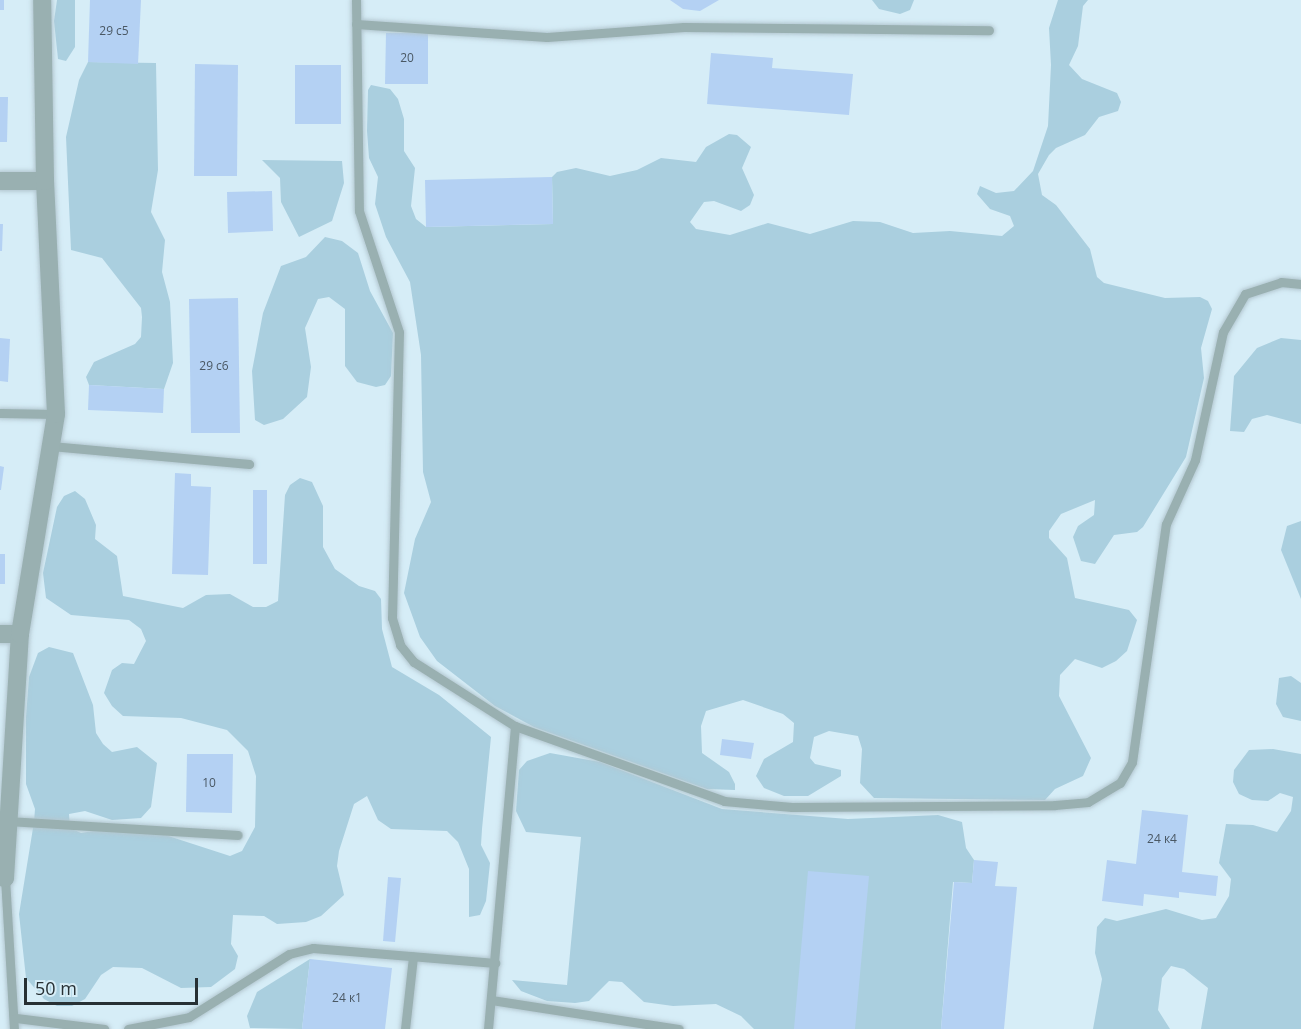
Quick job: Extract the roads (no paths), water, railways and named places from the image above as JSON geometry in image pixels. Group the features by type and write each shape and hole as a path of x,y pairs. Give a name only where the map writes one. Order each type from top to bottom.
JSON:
{"street":[{"path":"2,878 20,634 56,414 45,181 42,0"},
{"path":"0,181 45,181"},
{"path":"0,634 20,634"}],"lane":[{"path":"356,0 360,211 399,332 392,618 400,645 414,662 515,726 724,801 792,807 1055,805 1088,802 1120,783 1132,762 1166,524 1195,460 1223,332 1245,294 1281,282 1301,284"},
{"path":"356,24 547,37 684,27 989,30"},
{"path":"0,413 56,414"},
{"path":"51,446 249,464"},
{"path":"488,1029 515,726"},
{"path":"8,821 238,835"},
{"path":"2,878 16,1018 14,1029"},
{"path":"128,1029 189,1017 289,954 313,948 495,963"},
{"path":"405,1029 412,956"},
{"path":"491,1000 679,1029"},
{"path":"16,1018 104,1029"}]}
